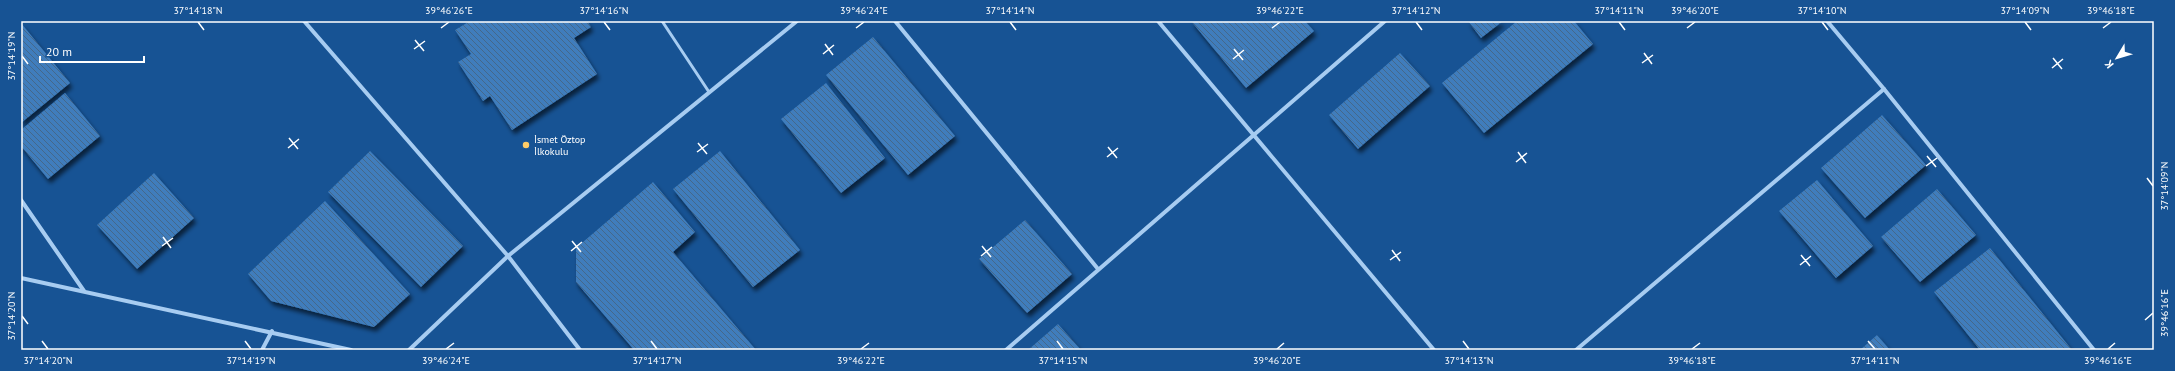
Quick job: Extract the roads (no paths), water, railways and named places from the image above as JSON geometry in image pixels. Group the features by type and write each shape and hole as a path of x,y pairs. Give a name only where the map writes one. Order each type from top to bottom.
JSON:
{"street":[{"path":"304,21 508,256 580,350"},
{"path":"409,350 508,256 797,21"},
{"path":"894,21 1098,269"},
{"path":"1158,21 1434,350"},
{"path":"1006,350 1385,21"},
{"path":"1827,21 1884,89 2094,350"},
{"path":"1576,350 1884,89"},
{"path":"21,200 84,291"},
{"path":"21,278 272,331 351,350"},
{"path":"262,350 272,331"}],"lane":[{"path":"662,21 709,92"}],"place":[{"name":"İsmet Öztop İlkokulu","path":"526,145"}]}
